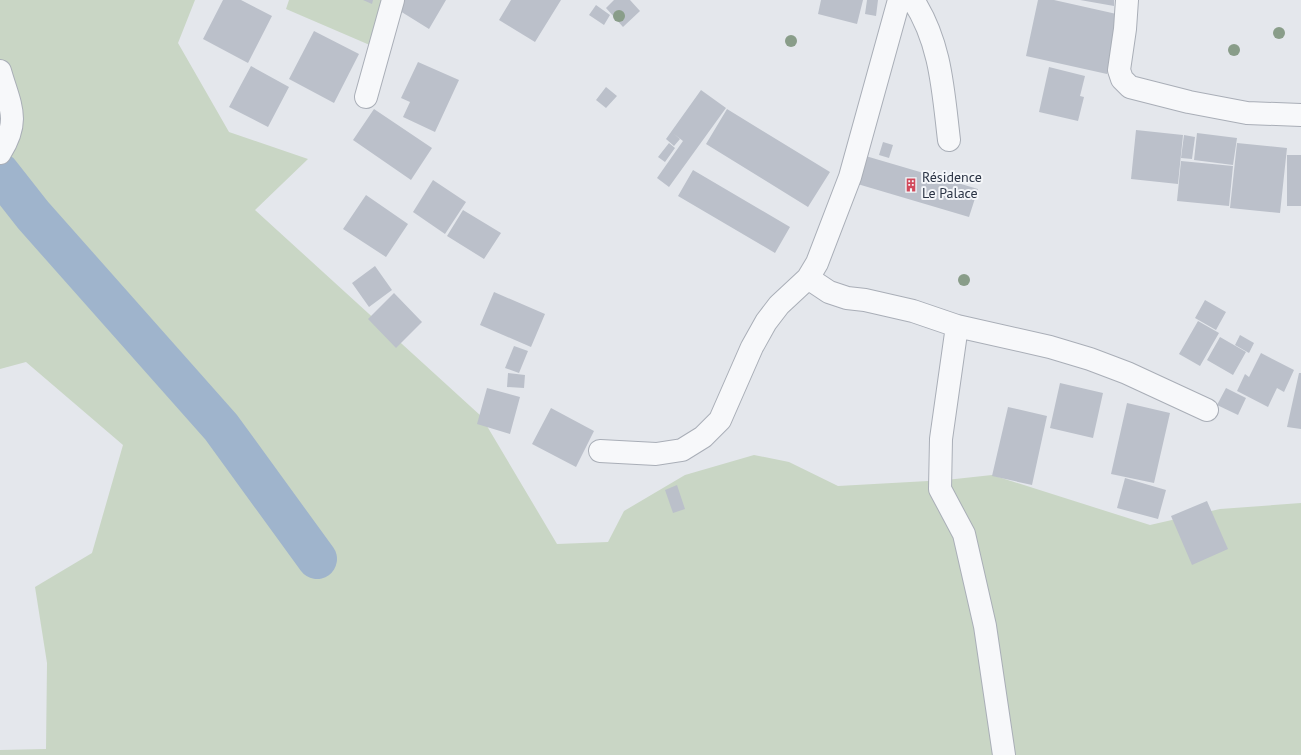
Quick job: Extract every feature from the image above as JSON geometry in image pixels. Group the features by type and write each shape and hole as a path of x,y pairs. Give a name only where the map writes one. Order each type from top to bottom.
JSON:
{"street":[{"path":"366,97 394,0"},
{"path":"600,451 656,454 682,450 703,436 720,420 752,348 766,322 779,305 808,278 817,263 850,177 899,0"},
{"path":"913,0 930,31 939,62 949,140"},
{"path":"1127,0 1125,29 1119,70 1122,79 1130,87 1189,102 1248,112 1301,115"},
{"path":"0,71 13,117 10,138 0,153"},
{"path":"808,278 828,292 847,298 865,300 913,311 957,326 1050,347 1090,359 1127,372 1207,410"},
{"path":"957,326 940,439 940,489 964,534 985,626 1004,755"}],"green space":[{"path":"0,0 195,0 178,43 229,132 308,159 255,210 481,416 557,544 608,542 624,511 685,475 754,455 789,462 838,486 946,480 992,475 1150,525 1220,509 1301,503 1301,755 0,755 0,750 46,749 47,663 35,587 92,553 123,445 26,362 0,369"},
{"path":"289,0 392,0 379,49 286,9"}],"building":[{"path":"223,0 241,0 272,16 248,63 203,39"},
{"path":"363,0 373,0 372,4"},
{"path":"396,0 446,0 429,29 392,6"},
{"path":"511,0 561,0 535,42 499,20"},
{"path":"614,0 630,0 640,11 623,27 606,8"},
{"path":"821,0 863,0 857,24 818,14"},
{"path":"867,0 878,0 876,16 865,14"},
{"path":"1038,0 1054,0 1121,15 1107,74 1026,56"},
{"path":"1080,0 1114,0 1114,6"},
{"path":"596,5 610,15 604,25 589,15"},
{"path":"314,31 359,54 334,103 289,79"},
{"path":"418,62 459,80 435,132 403,117 410,102 401,98"},
{"path":"251,66 289,87 268,127 229,107"},
{"path":"1049,67 1085,76 1080,96 1084,97 1078,121 1039,112"},
{"path":"606,87 617,96 606,108 596,100"},
{"path":"701,90 726,108 669,187 657,178 683,141 674,134 680,139 674,146 666,139"},
{"path":"374,109 432,148 411,180 353,140"},
{"path":"727,109 830,172 808,207 706,144"},
{"path":"1136,130 1183,135 1178,184 1131,179"},
{"path":"1197,133 1237,138 1233,165 1194,160"},
{"path":"1184,135 1195,137 1192,159 1181,158"},
{"path":"883,142 893,145 889,158 879,155"},
{"path":"669,143 675,148 665,162 658,157"},
{"path":"1237,143 1287,148 1280,213 1230,208"},
{"name":"Résidence Le Palace","path":"852,152 978,189 969,217 844,180"},
{"path":"1287,155 1301,155 1301,206 1287,206"},
{"path":"1181,161 1233,166 1229,206 1177,201"},
{"path":"693,170 790,227 775,253 678,196"},
{"path":"433,180 466,202 445,234 413,212"},
{"path":"366,195 408,224 386,257 343,229"},
{"path":"463,210 501,233 484,259 447,236"},
{"path":"375,266 392,290 369,307 352,283"},
{"path":"494,292 545,314 531,347 480,325"},
{"path":"394,293 422,322 396,348 368,319"},
{"path":"1205,300 1226,312 1216,330 1195,318"},
{"path":"1198,321 1219,333 1200,366 1179,354"},
{"path":"1240,335 1254,343 1249,353 1235,345"},
{"path":"1220,337 1246,352 1233,375 1207,360"},
{"path":"514,346 528,351 519,373 505,368"},
{"path":"1261,353 1294,370 1284,392 1277,388 1268,407 1237,391 1245,374 1249,377"},
{"path":"508,373 525,375 524,388 507,387"},
{"path":"1299,373 1301,373 1301,429 1287,427"},
{"path":"1060,383 1103,393 1093,438 1050,428"},
{"path":"487,388 520,397 510,434 477,424"},
{"path":"1226,388 1246,398 1238,415 1217,405"},
{"path":"1127,403 1170,413 1154,483 1111,474"},
{"path":"1008,407 1047,416 1032,485 992,476"},
{"path":"551,408 594,431 576,467 532,444"},
{"path":"1125,478 1166,490 1158,519 1117,508"},
{"path":"677,485 685,509 673,513 665,490"},
{"path":"1207,501 1228,549 1192,565 1171,516"}],"waterway":[{"path":"0,173 33,215 221,427 317,559"}],"place":[{"name":"Résidence Le Palace","path":"911,185"}]}
